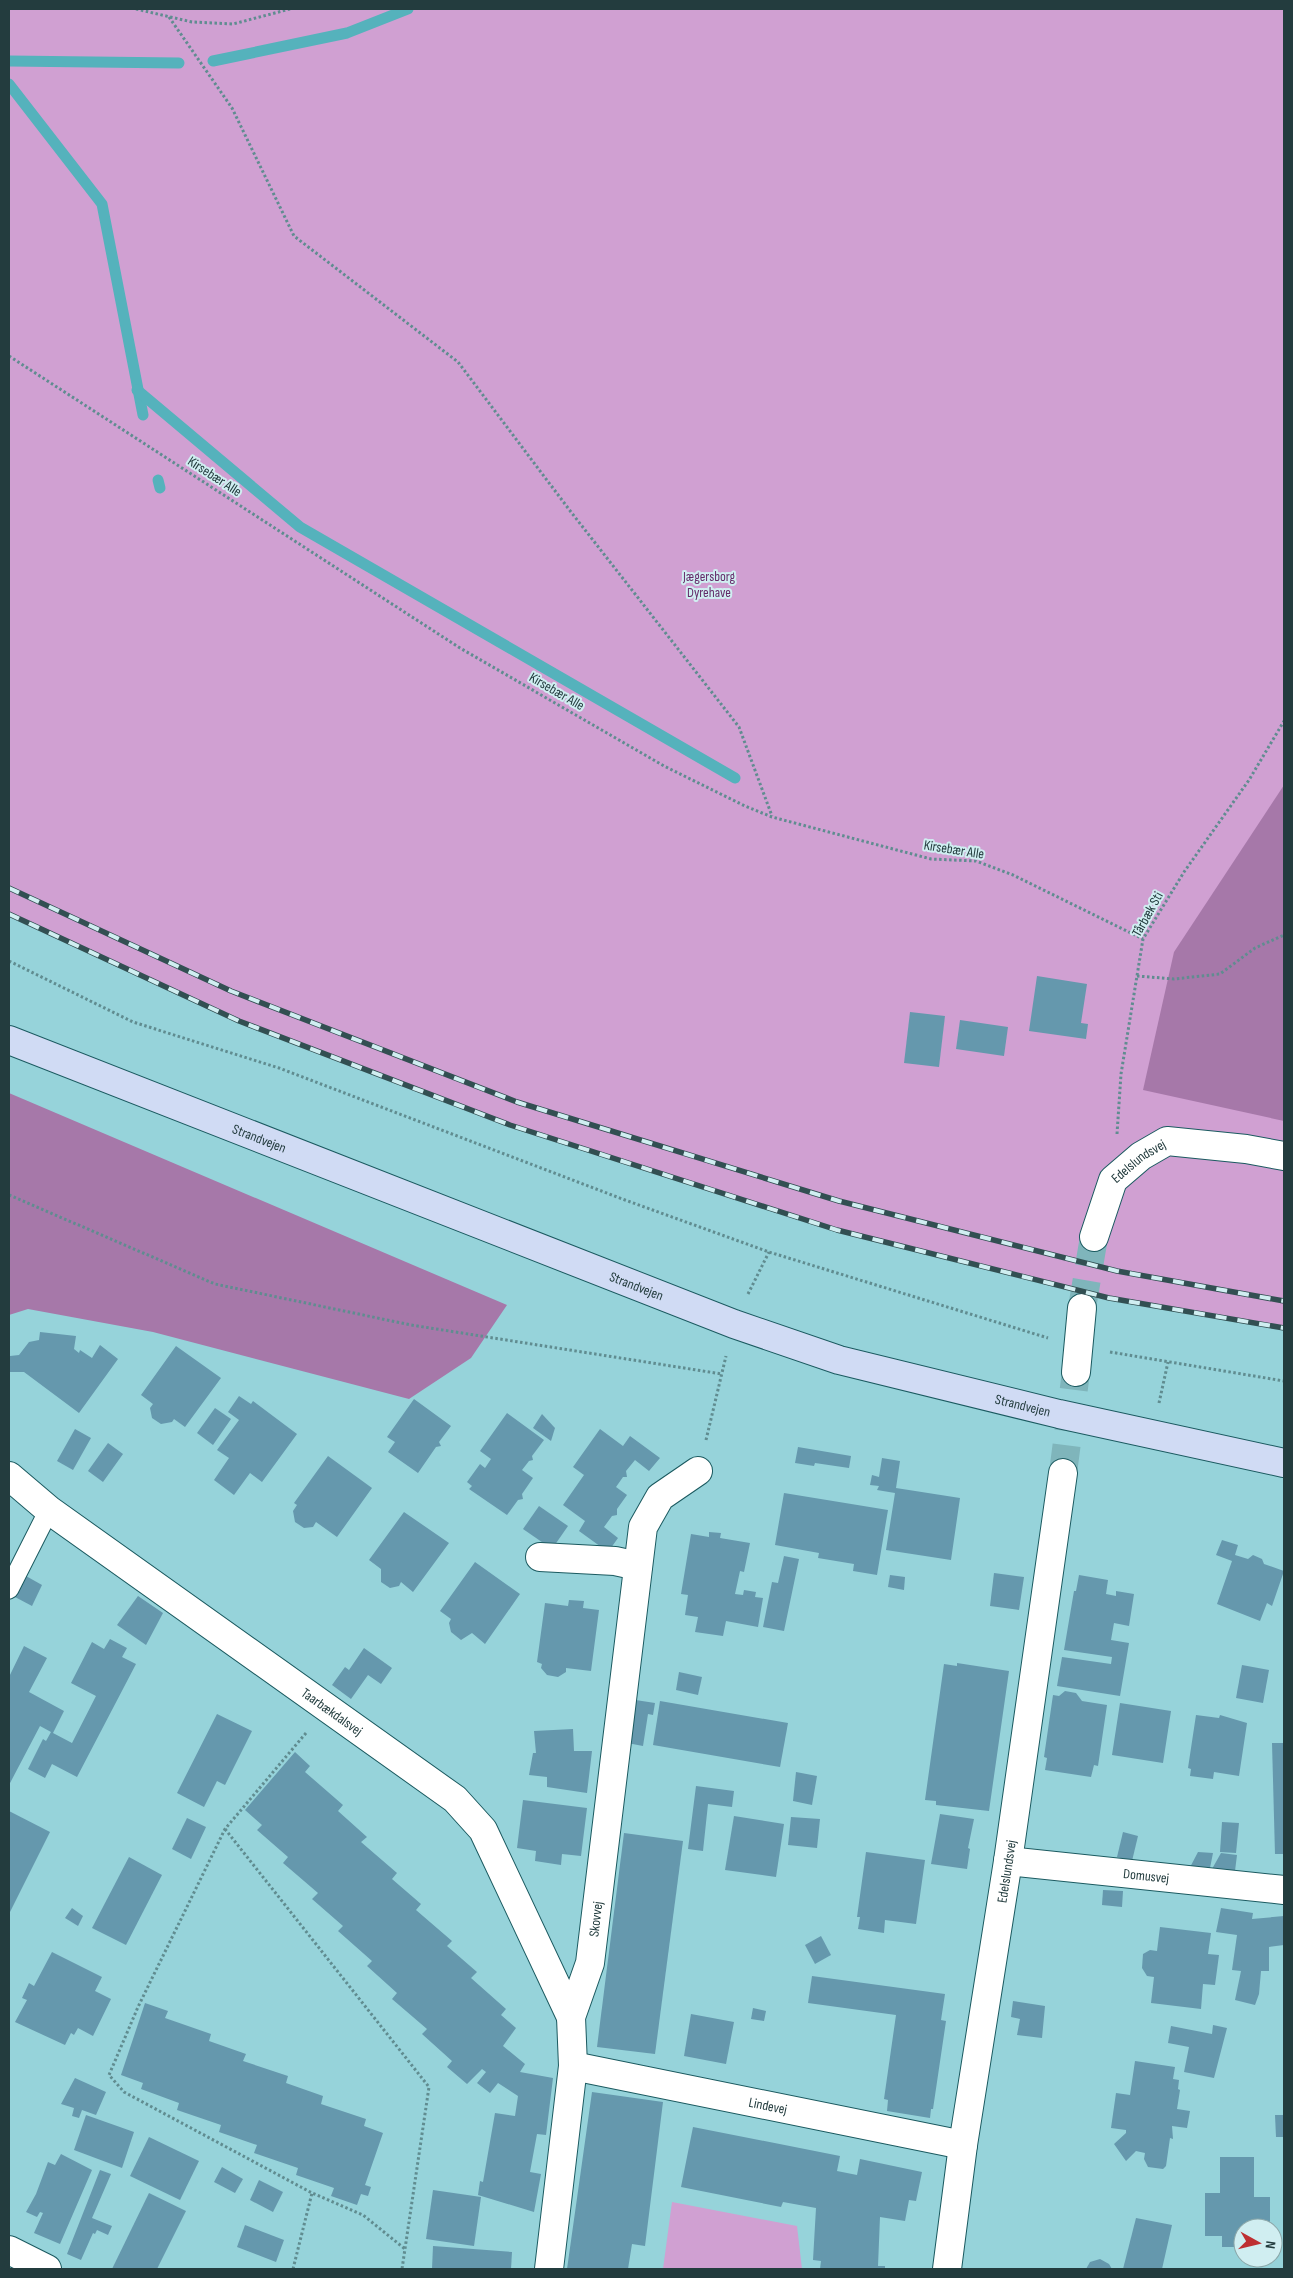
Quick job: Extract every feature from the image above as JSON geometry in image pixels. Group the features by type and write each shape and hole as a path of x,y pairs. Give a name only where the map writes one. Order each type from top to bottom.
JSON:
{"main road":[{"name":"Strandvejen","path":"9,1040 734,1324 838,1360 1059,1414 1284,1463"}],"street":[{"name":"Edelslundsvej","path":"1094,1237 1113,1180 1141,1156 1167,1142 1246,1149 1284,1156"},
{"path":"1076,1372 1082,1308"},
{"name":"Skovvej","path":"549,2269 574,2066 571,2017 590,1964 643,1527 660,1497 698,1471"},
{"name":"Edelslundsvej","path":"948,2269 963,2145 1008,1861 1063,1473"},
{"name":"Taarbækdalsvej","path":"9,1476 49,1510 455,1799 483,1830 571,2017"},
{"path":"540,1557 615,1561 638,1566"},
{"name":"Domusvej","path":"1008,1861 1284,1890"},
{"name":"Lindevej","path":"574,2066 963,2145"},
{"path":"9,2250 38,2267"}],"lane":[{"path":"9,1589 49,1510"}],"path":[{"path":"136,9 192,22 233,24 290,9"},
{"path":"168,17 232,108 294,236 458,362 571,512 740,727 772,817"},
{"name":"Kirsebær Alle","path":"9,356 460,648 664,766 745,806 772,817 931,859 976,861 1013,875 1143,939"},
{"name":"Tårbæk Sti","path":"1113,1180 1121,1074 1143,939 1184,872 1249,780 1284,721"},
{"path":"1137,976 1174,979 1220,974 1255,948 1284,935"},
{"path":"9,962 133,1022 279,1068 625,1200 769,1252 991,1322"},
{"path":"9,1195 215,1284 411,1325 722,1374"},
{"path":"698,1471 734,1324 769,1252"},
{"path":"1153,1434 1168,1362 1284,1381"},
{"path":"327,1708 225,1829 138,2007 109,2075 124,2092 312,2193 363,2215 405,2249"},
{"path":"225,1829 429,2087 402,2269"},
{"path":"293,2269 312,2193"}],"green space":[{"name":"Jægersborg Dyrehave","path":"9,9 1284,9 1284,1328 1109,1298 837,1230 510,1125 239,1021 9,914"},
{"path":"672,2202 797,2226 802,2269 663,2269"}],"shaded area":[{"path":"1284,785 1284,1121 1143,1090 1174,952"},
{"path":"9,1093 507,1305 471,1358 409,1399 153,1332 28,1309 9,1315"}],"building":[{"path":"1037,976 1087,984 1081,1023 1088,1024 1086,1039 1029,1031"},
{"path":"910,1012 945,1016 939,1067 904,1063"},
{"path":"960,1020 1008,1027 1004,1056 956,1049"},
{"path":"40,1332 76,1336 74,1349 79,1353 80,1350 92,1358 100,1345 118,1359 79,1413 24,1372 10,1372 10,1356 19,1355 29,1342 39,1340"},
{"path":"176,1346 221,1378 185,1427 174,1419 172,1422 161,1424 152,1418 150,1408 153,1404 141,1395"},
{"path":"239,1396 251,1404 253,1401 297,1434 262,1482 250,1473 234,1495 214,1480 229,1458 217,1450 239,1420 228,1412"},
{"path":"414,1399 451,1426 439,1442 441,1446 436,1447 418,1473 388,1452 395,1442 387,1437"},
{"path":"215,1408 231,1419 213,1445 197,1433"},
{"path":"507,1413 544,1440 532,1456 533,1460 529,1461 522,1470 533,1478 522,1494 523,1499 518,1500 507,1515 469,1489 472,1486 467,1482 480,1464 485,1468 491,1459 480,1451"},
{"path":"542,1414 555,1428 551,1441 533,1428"},
{"path":"75,1429 91,1438 73,1470 57,1461"},
{"path":"600,1429 623,1446 630,1436 660,1458 649,1471 635,1460 626,1471 627,1477 623,1477 616,1487 627,1495 617,1509 617,1515 612,1516 604,1527 618,1538 608,1552 579,1531 585,1521 563,1505 584,1475 573,1467"},
{"path":"108,1443 123,1454 103,1482 88,1471"},
{"path":"798,1447 851,1456 849,1468 815,1463 814,1466 795,1463"},
{"path":"328,1456 372,1488 337,1537 316,1522 313,1527 304,1528 295,1522 293,1511 297,1505 294,1503"},
{"path":"882,1458 900,1461 896,1488 960,1498 951,1560 886,1550 895,1493 877,1490 879,1486 870,1485 872,1475 879,1477"},
{"path":"784,1493 888,1510 877,1575 853,1571 854,1564 818,1558 819,1553 775,1545"},
{"path":"539,1506 568,1526 552,1549 523,1529"},
{"path":"404,1512 449,1543 413,1592 401,1582 399,1586 390,1588 381,1582 381,1569 369,1560"},
{"path":"709,1532 721,1533 720,1538 750,1543 744,1572 740,1571 735,1594 743,1595 744,1590 756,1592 755,1597 763,1598 758,1627 726,1621 723,1636 695,1632 698,1617 685,1615 688,1595 681,1594 691,1534 709,1537"},
{"path":"1222,1540 1238,1545 1235,1555 1248,1559 1253,1555 1262,1559 1264,1564 1284,1571 1272,1606 1267,1603 1260,1621 1217,1604 1232,1561 1216,1555"},
{"path":"784,1556 799,1559 784,1631 763,1627 772,1582 778,1583"},
{"path":"475,1562 520,1594 485,1644 472,1633 461,1640 451,1632 449,1623 451,1619 440,1611"},
{"path":"994,1573 1024,1577 1019,1610 990,1606"},
{"path":"890,1575 905,1577 904,1590 888,1587"},
{"path":"1079,1575 1108,1580 1106,1594 1116,1596 1116,1591 1134,1594 1129,1626 1114,1623 1111,1640 1129,1643 1120,1696 1057,1686 1062,1657 1111,1664 1112,1657 1064,1650 1074,1591 1076,1591"},
{"path":"26,1576 42,1585 32,1606 15,1597"},
{"path":"138,1596 163,1613 146,1645 117,1625"},
{"path":"569,1600 584,1601 583,1608 599,1610 591,1671 566,1668 566,1672 558,1677 547,1675 541,1668 542,1664 537,1662 545,1603 568,1606"},
{"path":"110,1639 127,1648 122,1657 136,1664 77,1777 52,1764 45,1778 28,1769 43,1739 46,1741 51,1732 40,1726 9,1785 9,1677 24,1646 47,1658 29,1692 64,1711 53,1733 72,1743 96,1696 71,1683 92,1642 104,1649"},
{"path":"364,1648 392,1668 381,1684 368,1675 351,1699 332,1685 345,1667 349,1670"},
{"path":"957,1663 1009,1671 989,1811 936,1805 936,1801 925,1800 944,1664 957,1666"},
{"path":"1242,1665 1269,1670 1263,1703 1236,1698"},
{"path":"679,1672 702,1677 698,1695 676,1690"},
{"path":"1065,1691 1076,1693 1082,1701 1107,1705 1098,1766 1094,1765 1091,1777 1045,1770 1047,1758 1044,1757 1053,1695 1059,1696"},
{"path":"629,1699 655,1703 653,1715 648,1714 643,1746 622,1742"},
{"path":"660,1701 788,1723 780,1767 653,1745"},
{"path":"1120,1703 1171,1711 1163,1763 1112,1755"},
{"path":"217,1714 252,1731 225,1785 217,1781 204,1807 177,1793"},
{"path":"1196,1715 1219,1718 1220,1715 1247,1723 1239,1776 1214,1772 1213,1779 1190,1776 1191,1769 1188,1768"},
{"path":"573,1729 574,1751 592,1751 587,1793 547,1787 547,1777 529,1775 533,1753 536,1753 534,1731"},
{"path":"1272,1743 1284,1743 1284,1854 1275,1854"},
{"path":"295,1752 310,1766 305,1772 343,1805 338,1811 367,1837 361,1842 397,1873 392,1879 421,1904 416,1910 452,1941 447,1946 477,1972 471,1978 506,2009 501,2015 516,2028 503,2046 525,2064 520,2072 553,2078 546,2135 537,2134 530,2172 541,2174 534,2212 478,2195 480,2181 483,2182 495,2113 515,2116 518,2096 498,2083 490,2093 477,2083 486,2072 482,2069 467,2084 447,2067 452,2061 422,2034 427,2029 392,1999 397,1993 367,1966 372,1961 338,1931 343,1926 312,1899 318,1893 283,1863 288,1857 257,1830 262,1825 245,1810"},
{"path":"796,1772 817,1776 812,1805 793,1801"},
{"path":"696,1786 734,1791 732,1807 708,1804 703,1851 688,1849"},
{"path":"523,1800 587,1808 581,1856 562,1854 561,1865 535,1861 536,1851 517,1848"},
{"path":"9,1811 50,1832 9,1914"},
{"path":"940,1814 974,1819 968,1848 970,1849 967,1869 931,1864"},
{"path":"734,1816 784,1824 776,1877 725,1870"},
{"path":"791,1817 820,1819 817,1848 788,1845"},
{"path":"187,1818 206,1827 191,1859 172,1849"},
{"path":"1222,1822 1239,1823 1236,1853 1220,1852"},
{"path":"1123,1832 1138,1836 1132,1861 1117,1857"},
{"path":"624,1833 683,1841 655,2054 597,2047"},
{"path":"866,1852 925,1860 916,1924 885,1920 884,1933 858,1929 860,1917 857,1917"},
{"path":"1198,1852 1213,1853 1210,1868 1212,1869 1221,1853 1237,1855 1234,1879 1186,1875"},
{"path":"129,1857 162,1875 126,1945 92,1928"},
{"path":"1103,1890 1123,1891 1122,1907 1102,1905"},
{"path":"72,1908 83,1916 78,1926 65,1918"},
{"path":"1221,1908 1253,1913 1252,1919 1284,1916 1284,1945 1269,1947 1269,1971 1261,1971 1259,1994 1255,2005 1235,2000 1241,1971 1232,1970 1237,1935 1216,1932"},
{"path":"1160,1927 1211,1933 1208,1954 1219,1955 1215,1985 1203,1984 1201,2009 1151,2003 1154,1977 1147,1976 1142,1968 1143,1954 1150,1950 1157,1951"},
{"path":"821,1936 831,1955 815,1964 805,1945"},
{"path":"52,1952 102,1977 95,1991 111,1999 93,2036 78,2028 74,2035 71,2033 65,2045 15,2022 27,2000 22,1998 29,1983 34,1986"},
{"path":"812,1976 945,1994 941,2020 946,2021 930,2118 887,2111 888,2100 884,2099 896,2015 808,2003"},
{"path":"1013,2001 1045,2006 1042,2038 1017,2035 1020,2019 1011,2017"},
{"path":"145,2003 168,2011 165,2018 211,2034 209,2041 246,2054 243,2061 288,2076 286,2083 323,2096 321,2104 366,2119 364,2126 383,2133 365,2185 371,2187 368,2196 361,2194 357,2205 331,2196 334,2188 296,2175 298,2168 254,2153 257,2145 219,2132 221,2125 177,2110 179,2103 141,2089 143,2083 121,2075"},
{"path":"753,2008 766,2011 764,2021 751,2019"},
{"path":"691,2014 734,2022 726,2064 684,2056"},
{"path":"1213,2025 1227,2028 1214,2078 1184,2072 1189,2047 1168,2043 1171,2026 1212,2034"},
{"path":"1135,2061 1175,2067 1173,2079 1179,2080 1178,2089 1180,2090 1177,2109 1190,2111 1187,2128 1172,2126 1173,2139 1170,2138 1166,2166 1163,2169 1148,2167 1144,2159 1145,2153 1136,2151 1126,2161 1114,2144 1126,2133 1126,2130 1111,2128 1116,2093 1130,2095"},
{"path":"75,2078 106,2092 96,2115 82,2110 79,2118 72,2116 74,2108 61,2104"},
{"path":"592,2092 663,2102 645,2246 632,2244 628,2269 567,2269"},
{"path":"86,2115 134,2132 122,2168 74,2150"},
{"path":"1275,2115 1284,2115 1284,2137 1276,2137"},
{"path":"693,2127 840,2156 837,2171 857,2175 860,2159 922,2172 916,2201 909,2200 905,2221 880,2217 878,2266 885,2266 885,2269 820,2269 821,2261 813,2260 816,2208 783,2202 781,2207 681,2187"},
{"path":"149,2137 199,2161 180,2200 130,2176"},
{"path":"61,2154 92,2170 60,2244 34,2233 43,2213 40,2212 37,2217 26,2212 36,2194 48,2162 55,2165"},
{"path":"1220,2157 1254,2157 1254,2197 1270,2197 1270,2218 1233,2218 1233,2247 1222,2247 1222,2236 1205,2236 1205,2193 1220,2193"},
{"path":"222,2167 243,2179 235,2193 214,2182"},
{"path":"100,2170 111,2174 92,2218 112,2226 108,2235 97,2230 95,2234 93,2233 81,2260 67,2254"},
{"path":"259,2180 283,2192 273,2212 250,2200"},
{"path":"433,2190 481,2197 474,2246 426,2239"},
{"path":"149,2193 186,2211 157,2269 112,2269"},
{"path":"1136,2218 1172,2225 1162,2269 1123,2269"},
{"path":"245,2225 284,2240 276,2262 237,2247"},
{"path":"433,2246 512,2252 511,2269 432,2269"},
{"path":"1100,2259 1109,2264 1112,2269 1086,2269 1090,2262"}],"waterway":[{"path":"213,61 347,33 408,9"},
{"path":"9,61 179,63"},
{"path":"9,84 102,204 143,415"},
{"path":"137,390 300,527 735,778"},
{"path":"158,480 160,488"}],"tunnel":[{"path":"1082,1308 1094,1237"},
{"path":"1063,1473 1076,1372"}],"railway":[{"path":"9,888 231,991 517,1102 839,1201 1117,1271 1284,1301"},
{"path":"9,914 239,1021 510,1125 837,1230 1109,1298 1284,1328"}]}
